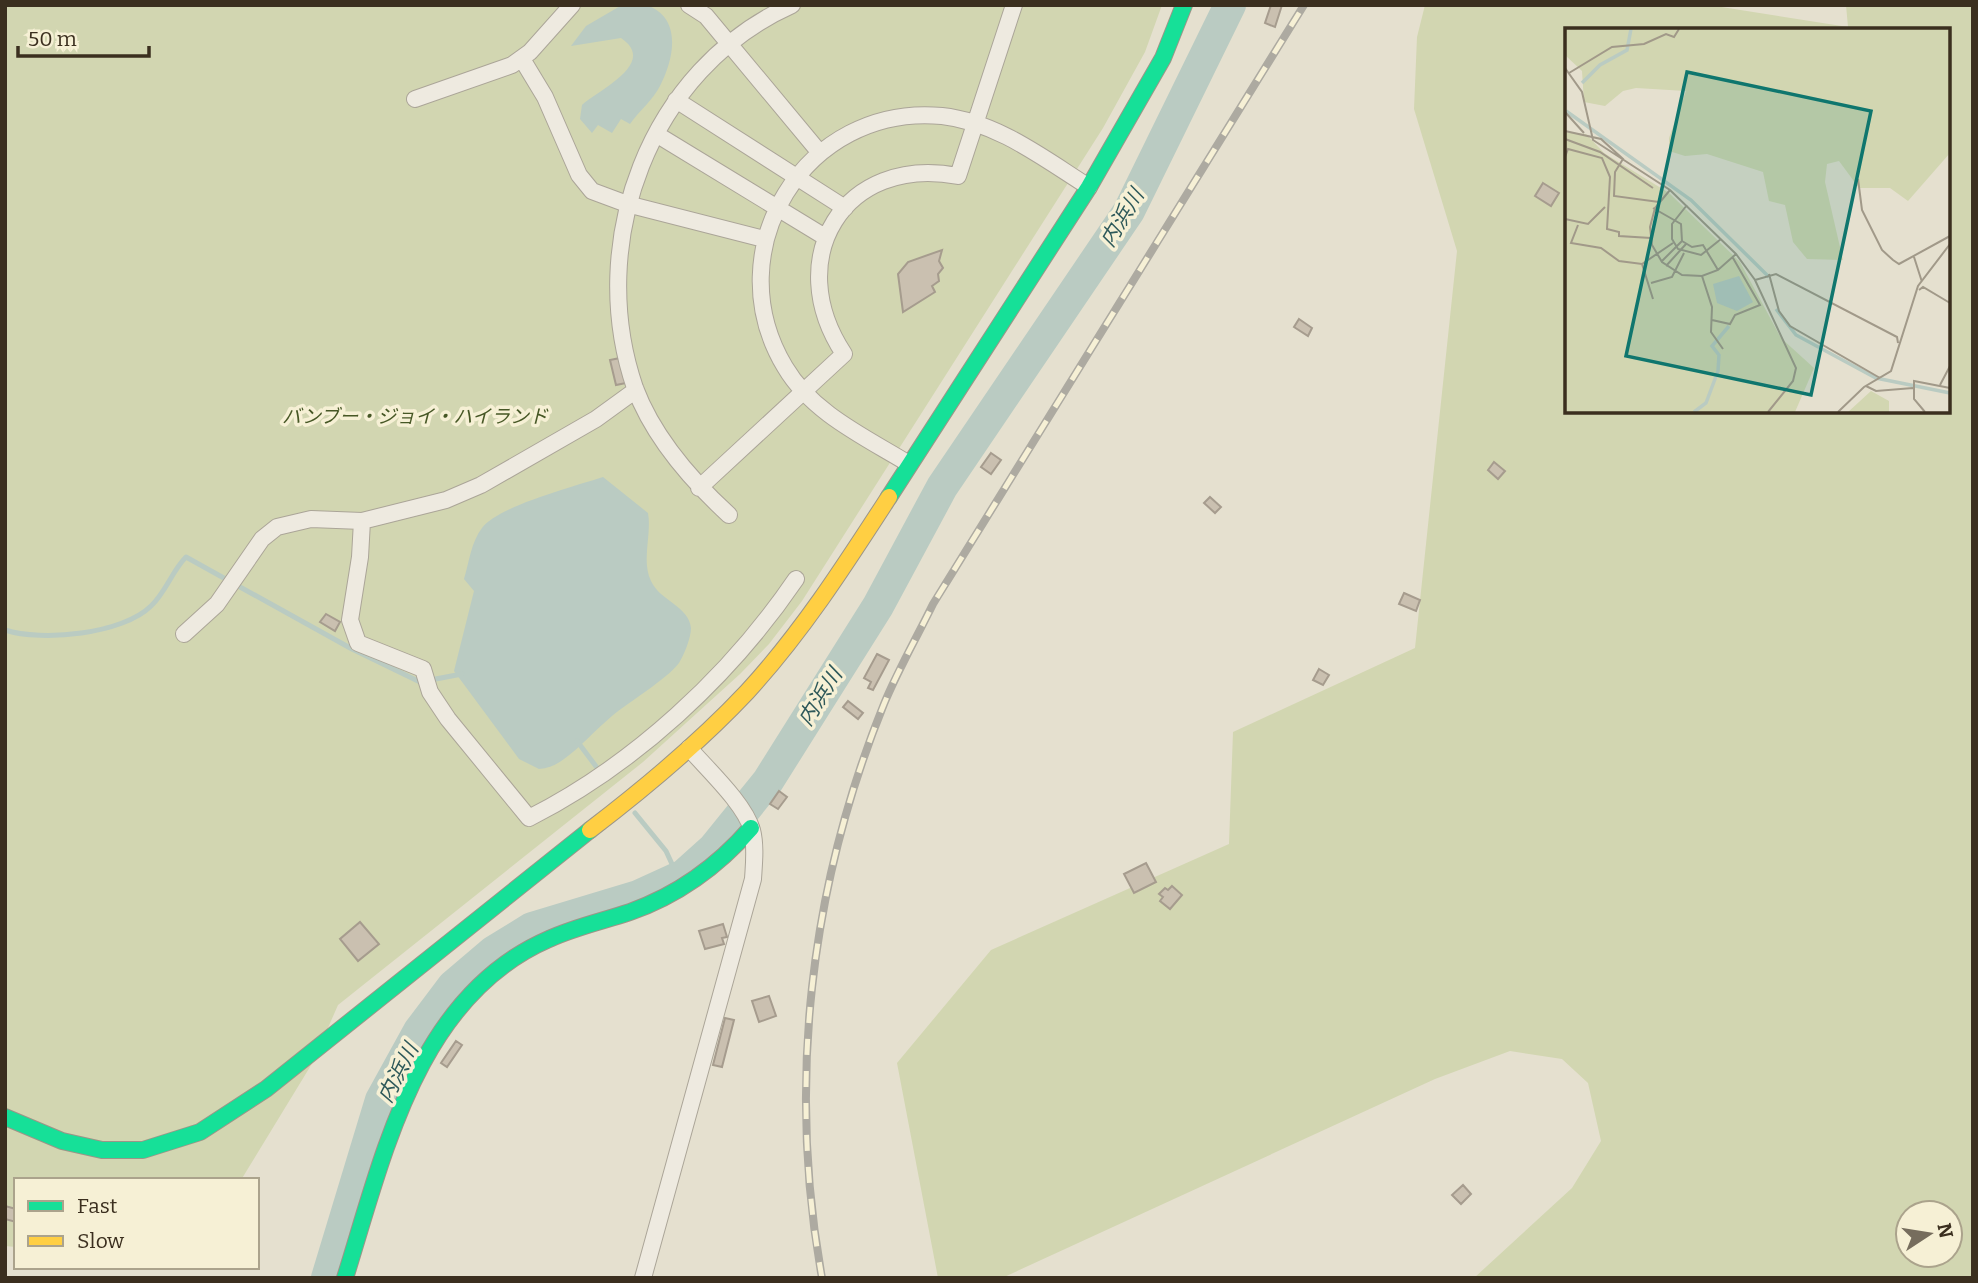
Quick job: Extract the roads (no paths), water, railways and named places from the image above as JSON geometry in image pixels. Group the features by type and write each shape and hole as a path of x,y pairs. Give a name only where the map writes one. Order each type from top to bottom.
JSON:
{"street":[{"path":"415,99 502,69 522,59 572,5"},
{"path":"689,5 706,16 820,153"},
{"path":"729,515 699,488 664,440 636,390 627,359 620,309 618,255 627,204 643,157 676,100 693,79 729,46 775,13 792,5"},
{"path":"699,488 845,354 831,335 820,298 817,270 825,237 845,208 870,188 892,178 933,171 958,176 1014,5"},
{"path":"5,1117 69,1144 118,1152 162,1146 198,1133 240,1110 690,748 755,684 800,632 1089,187 1163,58 1184,5"},
{"path":"522,59 545,97 586,187 608,199 764,239"},
{"path":"676,100 845,208"},
{"path":"909,464 836,420 804,393 784,366 767,326 760,281 764,239 777,208 797,177 820,153 842,137 866,126 898,118 940,116 977,124 1013,139 1089,187"},
{"path":"656,134 825,237"},
{"path":"184,634 218,604 262,540 277,527 310,519 362,521 416,509 470,491 596,419 636,390"},
{"path":"362,521 350,620 358,643 423,669 430,692 448,719 529,818 584,789 672,717 768,618 796,579"},
{"path":"643,1278 753,879 755,851 749,823 737,803 690,748"},
{"path":"345,1278 413,1081 431,1048 470,993 514,955 545,940 674,895 729,855 749,823"}],"waterway":[{"name":"内浜川","path":"327,1278 381,1100 419,1031 453,986 493,952 532,928 638,896 684,875 713,849 768,781 878,606 942,487 1129,211 1230,5"},
{"path":"5,630 21,634 60,635 122,623 151,606 186,557 352,649 420,682 462,674"},
{"path":"577,741 598,769"},
{"path":"635,813 666,851 678,877"}],"railway":[{"path":"822,1278 812,1205 807,1132 807,1059 812,987 823,914 838,843 884,704 933,604 1304,5"}],"park label":[{"name":"バンブー・ジョイ・ハイランド","path":"415,416"}]}
